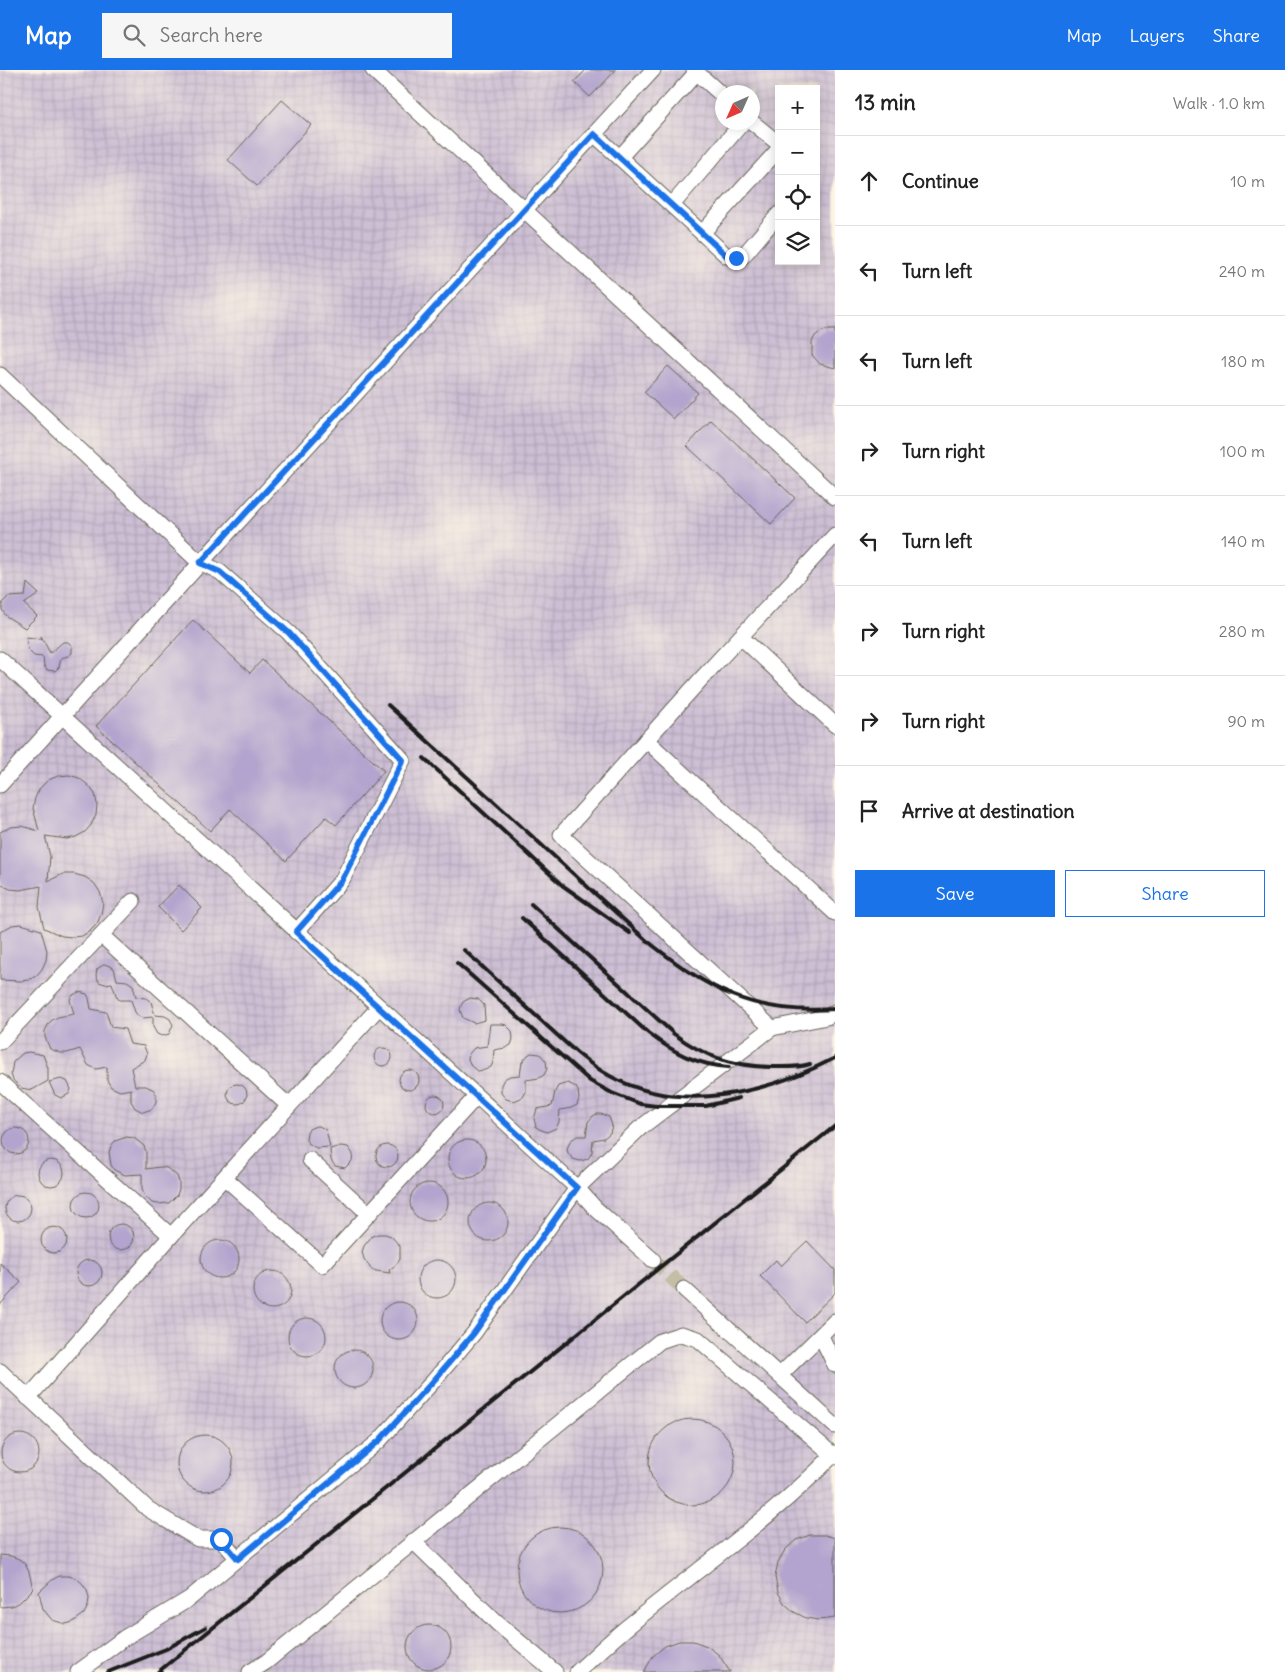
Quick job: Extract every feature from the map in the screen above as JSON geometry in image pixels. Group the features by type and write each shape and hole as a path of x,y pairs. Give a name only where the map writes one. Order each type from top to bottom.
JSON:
{"lane":[{"path":"373,70 835,498"},
{"path":"0,785 61,715 653,70"},
{"path":"620,157 696,71 715,89"},
{"path":"760,129 775,141"},
{"path":"672,205 736,130"},
{"path":"594,134 727,256 736,258 743,256 775,219"},
{"path":"703,232 775,153"},
{"path":"0,374 200,563 220,572 289,633 403,760 342,880 296,932"},
{"path":"772,1028 560,835 835,535"},
{"path":"741,637 835,725"},
{"path":"0,659 577,1188 595,1208 653,1260"},
{"path":"646,740 835,913"},
{"path":"0,1042 133,901"},
{"path":"101,935 289,1106"},
{"path":"28,1398 378,1007"},
{"path":"78,1672 124,1638 189,1599 379,1441 474,1333 577,1188 640,1128 772,1028 827,1017 835,1012"},
{"path":"0,1082 172,1236"},
{"path":"225,1178 322,1265 476,1097"},
{"path":"310,1160 369,1214"},
{"path":"684,1289 835,1426"},
{"path":"780,1375 835,1321"},
{"path":"250,1672 266,1662 660,1342 681,1334 698,1338 834,1455 746,1533 629,1625 577,1672"},
{"path":"820,1336 835,1365"},
{"path":"0,1371 148,1509 198,1539 221,1539 238,1559"},
{"path":"413,1542 497,1623 555,1672"}],"shaded area":[{"path":"0,70 835,70 835,1672 0,1672"}],"building":[{"path":"586,70 616,70 590,97 574,82"},
{"path":"282,100 311,125 257,186 228,160"},
{"path":"826,330 835,330 835,368 820,364 812,355 812,342 815,336"},
{"path":"668,366 698,393 674,419 644,392"},
{"path":"711,420 795,498 771,524 687,446"},
{"path":"27,583 39,594 24,604 37,616 25,628 6,616 2,606 8,597 25,596"},
{"path":"193,620 250,673 262,660 384,771 336,825 326,817 286,861 230,809 210,831 96,726"},
{"path":"41,636 50,653 63,642 68,642 72,646 72,653 61,658 59,667 55,671 47,670 44,666 43,657 34,656 28,650 26,637 42,639"},
{"path":"69,775 79,778 95,794 97,804 96,815 85,832 76,837 67,839 45,836 50,856 48,881 63,874 85,877 94,883 100,892 103,903 97,924 82,936 72,937 62,936 44,928 39,907 41,886 20,890 10,889 0,884 0,832 11,827 22,826 39,831 33,808 40,788 48,780 58,776"},
{"path":"179,885 202,908 181,930 158,907"},
{"path":"21,924 41,930 47,951 46,960 42,969 29,980 0,980 0,932 12,925"},
{"path":"105,964 114,968 117,980 127,981 133,985 136,997 146,998 151,1002 155,1015 165,1016 170,1019 173,1025 169,1034 162,1036 157,1034 153,1027 153,1017 143,1018 138,1016 131,1000 119,1000 112,983 105,984 99,982 96,975 97,969"},
{"path":"79,992 87,994 91,1009 106,1012 111,1027 125,1029 130,1044 144,1046 147,1054 145,1060 131,1068 135,1086 146,1086 154,1090 156,1102 152,1109 143,1112 135,1108 131,1101 131,1089 120,1091 111,1087 107,1080 107,1067 96,1069 88,1065 80,1049 61,1053 50,1049 45,1037 48,1025 58,1017 74,1014 70,1000 73,995"},
{"path":"470,998 478,999 484,1005 485,1020 474,1023 463,1018 460,1010 461,1006 463,1002"},
{"path":"490,1024 506,1025 512,1031 513,1039 511,1045 494,1050 491,1067 477,1071 471,1066 468,1059 469,1054 474,1048 487,1046"},
{"path":"379,1048 387,1048 392,1053 390,1064 379,1066 374,1061 374,1053"},
{"path":"29,1052 43,1055 48,1068 48,1081 32,1090 21,1088 13,1080 11,1074 13,1062 23,1053"},
{"path":"531,1053 540,1054 546,1061 547,1069 544,1075 539,1078 526,1080 526,1092 523,1097 514,1101 506,1099 501,1093 501,1085 504,1079 520,1075 522,1062"},
{"path":"409,1070 416,1073 419,1080 416,1087 409,1090 402,1087 399,1080 402,1073"},
{"path":"61,1079 67,1081 71,1089 69,1094 61,1098 55,1095 49,1082"},
{"path":"568,1083 576,1087 578,1091 579,1099 577,1105 560,1110 559,1122 556,1128 547,1132 536,1127 534,1119 537,1109 552,1106 558,1086"},
{"path":"237,1084 244,1087 247,1094 244,1101 237,1104 230,1101 227,1094 230,1087"},
{"path":"431,1095 439,1095 444,1100 442,1111 431,1113 426,1108 426,1100"},
{"path":"597,1114 609,1117 612,1125 610,1133 604,1138 593,1140 592,1152 588,1159 580,1161 573,1159 567,1149 570,1141 577,1136 586,1136 588,1122"},
{"path":"316,1126 326,1130 330,1147 316,1148 306,1140 309,1129"},
{"path":"16,1128 25,1132 29,1141 25,1150 16,1154 7,1150 3,1141 7,1132"},
{"path":"127,1137 134,1138 144,1146 146,1169 167,1168 177,1176 179,1189 177,1195 169,1203 152,1203 144,1195 142,1174 125,1175 114,1170 111,1165 109,1152 111,1146 115,1141"},
{"path":"467,1140 474,1141 480,1146 485,1152 485,1166 480,1172 474,1177 467,1178 460,1177 454,1172 449,1166 448,1159 449,1152 454,1146 460,1141"},
{"path":"387,1145 395,1148 398,1156 395,1164 387,1167 379,1164 376,1156 379,1148"},
{"path":"341,1146 348,1147 353,1154 352,1161 345,1168 335,1166 331,1160 330,1149"},
{"path":"51,1160 60,1164 64,1173 60,1182 51,1186 42,1182 38,1173 42,1164"},
{"path":"429,1183 436,1184 442,1189 447,1195 447,1209 442,1215 436,1220 429,1221 422,1220 416,1215 411,1209 410,1202 411,1195 416,1189 422,1184"},
{"path":"86,1192 95,1196 99,1205 95,1214 86,1218 77,1214 73,1205 77,1196"},
{"path":"18,1195 27,1199 31,1208 27,1217 18,1221 9,1217 5,1208 9,1199"},
{"path":"489,1203 496,1204 502,1209 507,1215 507,1229 502,1235 496,1240 489,1241 482,1240 476,1235 471,1229 470,1222 471,1215 476,1209 482,1204"},
{"path":"121,1224 130,1228 134,1237 130,1246 121,1250 112,1246 108,1237 112,1228"},
{"path":"54,1227 63,1231 67,1240 63,1249 54,1253 45,1249 41,1240 45,1231"},
{"path":"378,1234 391,1236 400,1246 400,1259 389,1270 390,1273 371,1269 364,1259 362,1252 364,1246 372,1236"},
{"path":"220,1240 227,1241 233,1246 238,1252 238,1266 233,1272 227,1277 220,1278 213,1277 207,1272 202,1266 201,1259 202,1252 207,1246 213,1241"},
{"path":"807,1241 835,1270 835,1293 805,1322 760,1276 776,1260 781,1266"},
{"path":"89,1260 98,1264 102,1273 98,1282 89,1286 80,1282 76,1273 80,1264"},
{"path":"437,1260 444,1261 450,1266 455,1272 455,1286 450,1292 444,1297 437,1298 430,1297 424,1292 419,1286 418,1279 419,1272 424,1266 430,1261"},
{"path":"0,1263 21,1282 0,1305"},
{"path":"272,1271 279,1272 285,1277 290,1283 290,1297 285,1303 279,1308 272,1309 265,1308 259,1303 254,1297 253,1290 254,1283 259,1277 265,1272"},
{"path":"399,1302 406,1303 412,1308 417,1314 417,1328 412,1334 406,1339 399,1340 392,1339 386,1334 381,1328 380,1321 381,1314 386,1308 392,1303"},
{"path":"307,1318 314,1319 320,1324 325,1330 325,1344 320,1350 314,1355 307,1356 300,1355 294,1350 289,1344 288,1337 289,1330 294,1324 300,1319"},
{"path":"354,1350 361,1351 367,1356 372,1362 372,1376 367,1382 361,1387 354,1388 347,1387 341,1382 336,1376 335,1369 336,1362 341,1356 347,1351"},
{"path":"692,1419 708,1422 716,1426 728,1438 732,1446 735,1462 732,1478 728,1486 716,1498 708,1502 692,1505 676,1502 668,1498 656,1486 652,1478 649,1462 652,1446 656,1438 668,1426 676,1422"},
{"path":"20,1434 34,1439 39,1453 34,1467 20,1472 6,1467 1,1453 6,1439"},
{"path":"205,1435 216,1437 225,1443 231,1452 233,1463 231,1474 225,1483 216,1489 205,1491 194,1489 185,1483 179,1474 177,1463 179,1452 185,1443 194,1437"},
{"path":"560,1527 584,1534 596,1546 603,1570 596,1594 584,1606 560,1613 536,1606 524,1594 517,1570 524,1546 536,1534"},
{"path":"810,1535 825,1535 835,1538 835,1618 818,1620 806,1618 794,1612 784,1603 778,1592 775,1577 778,1562 785,1550 796,1540"},
{"path":"0,1555 11,1556 25,1564 33,1589 20,1602 12,1606 0,1607"},
{"path":"59,1576 76,1578 87,1590 89,1598 84,1614 73,1622 66,1624 52,1620 43,1609 39,1592"},
{"path":"425,1625 433,1625 445,1631 451,1647 445,1663 433,1669 425,1669 413,1663 407,1651 407,1643 413,1631"},
{"path":"679,1641 693,1641 707,1646 719,1655 730,1672 644,1672 653,1656 665,1646"}],"tunnel":[{"path":"653,1260 684,1289"}],"railway":[{"path":"388,705 646,940 690,973 733,996 755,1003 779,1008 806,1010 835,1009"},
{"path":"424,758 562,885 630,933"},
{"path":"531,904 674,1034 697,1049 720,1059 744,1065 786,1067 810,1064"},
{"path":"522,918 657,1040 676,1052 695,1060 706,1064 729,1067"},
{"path":"464,950 584,1059 610,1076 637,1088 666,1095 694,1097 724,1095 781,1081 835,1058"},
{"path":"457,963 590,1081 612,1093 640,1104 657,1106 706,1106 739,1098"},
{"path":"158,1672 835,1126"},
{"path":"108,1672 166,1649 206,1627"}],"route":[{"path":"221,1539 238,1559 379,1441 474,1333 577,1188 296,932 342,880 403,760 289,633 220,572 200,563 594,134 727,256 736,258"}]}
